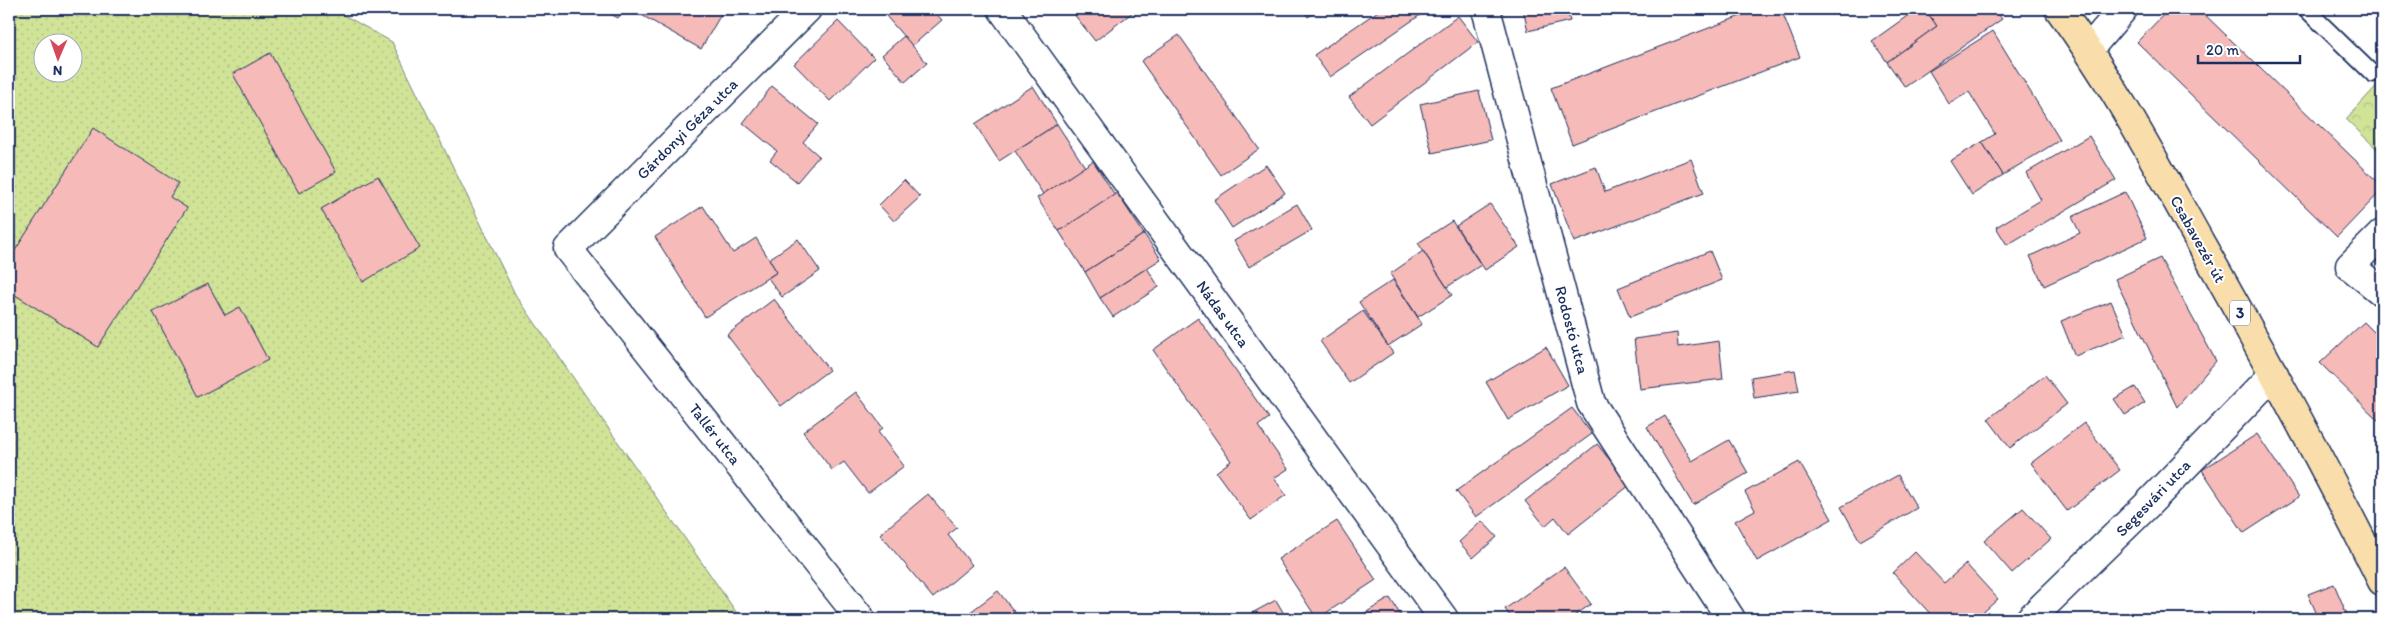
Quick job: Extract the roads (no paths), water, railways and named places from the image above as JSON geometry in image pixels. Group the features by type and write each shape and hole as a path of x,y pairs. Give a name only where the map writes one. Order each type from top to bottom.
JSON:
{"main road":[{"name":"Csabavezér út","path":"2059,9 2089,49 2118,96 2274,374 2382,581"}],"street":[{"name":"Gárdonyi Géza utca","path":"568,250 806,9"},
{"name":"Nádas utca","path":"1002,9 1444,619"},
{"name":"Rodostó utca","path":"1486,9 1591,403 1731,619"},
{"path":"2089,49 2123,9"},
{"path":"2382,234 2350,266 2382,292"},
{"name":"Tallér utca","path":"568,250 861,619"},
{"name":"Segesvári utca","path":"2030,619 2146,506 2274,374"}],"lane":[{"path":"2306,9 2373,74"}]}
